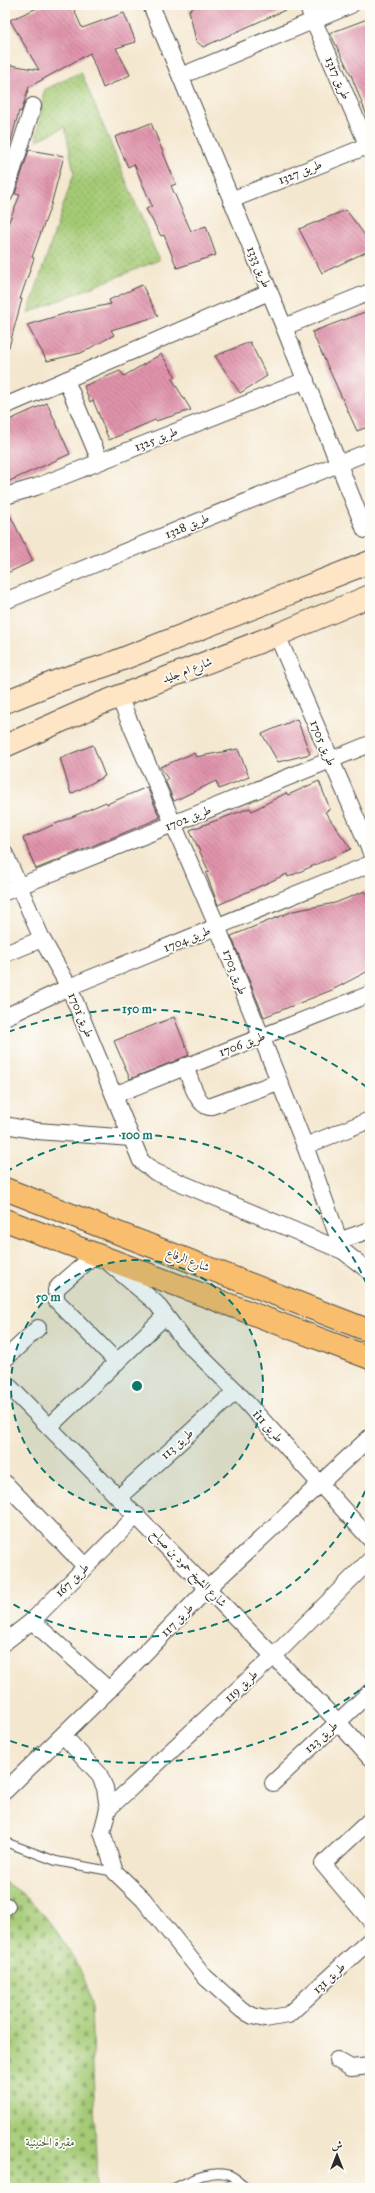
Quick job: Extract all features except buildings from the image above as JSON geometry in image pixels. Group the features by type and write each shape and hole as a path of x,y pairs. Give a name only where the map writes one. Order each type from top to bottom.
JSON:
{"main road":[{"name":"شارع الرفاع","path":"5,1189 370,1331"},
{"path":"7,1221 370,1358"}],"street":[{"name":"طريق 1333","path":"151,5 230,200 306,380 365,530"},
{"name":"طريق 1317","path":"306,5 369,147"},
{"path":"181,76 314,22 351,5"},
{"path":"5,194 33,106"},
{"name":"طريق 1327","path":"230,200 369,147"},
{"path":"5,406 269,292"},
{"path":"284,328 370,292"},
{"path":"66,380 100,461"},
{"name":"طريق 1325","path":"5,496 36,486 306,380"},
{"name":"طريق 1328","path":"5,601 370,451"},
{"path":"5,702 60,680 122,659 370,562"},
{"name":"شارع ام جليد","path":"5,746 118,696 277,635 370,596"},
{"name":"طريق 1705","path":"277,635 370,850"},
{"name":"طريق 1703","path":"118,696 217,926 260,1037 305,1146 341,1246"},
{"name":"طريق 1702","path":"5,892 370,744"},
{"name":"طريق 1701","path":"5,854 42,938 69,987 141,1161 155,1172 341,1246 370,1272"},
{"name":"طريق 1704","path":"5,1017 69,987 370,864"},
{"path":"5,954 42,938"},
{"name":"طريق 1706","path":"114,1094 370,994"},
{"path":"185,1066 200,1100 205,1106 209,1107 278,1082"},
{"path":"305,1146 370,1120"},
{"path":"5,1126 37,1131 131,1138"},
{"path":"341,1246 370,1230"},
{"path":"99,1256 58,1286 56,1290 56,1300 117,1362"},
{"name":"طريق 111","path":"99,1256 156,1303 184,1340 236,1391 370,1539"},
{"path":"49,1427 166,1316"},
{"path":"5,1359 38,1328"},
{"name":"شارع الشيخ حمود بن صباح","path":"5,1382 208,1588 338,1722 370,1758"},
{"name":"طريق 113","path":"119,1497 236,1391"},
{"name":"طريق 117","path":"5,1791 109,1690 208,1588 370,1437"},
{"path":"5,1483 85,1566"},
{"name":"طريق 167","path":"5,1642 32,1621 137,1515"},
{"name":"طريق 119","path":"108,1809 274,1656 370,1560"},
{"path":"32,1621 109,1690"},
{"name":"طريق 123","path":"273,1783 370,1692"},
{"path":"62,1735 99,1774 105,1788 108,1809 102,1832 115,1872"},
{"path":"370,1820 323,1864 370,1920"},
{"name":"طريق 131","path":"115,1872 143,1899 205,1977 242,2010 253,2016 265,2019 288,2015 370,1940"},
{"path":"338,2060 350,2068 370,2066"}],"lane":[{"path":"5,1842 56,1861 115,1872"},
{"path":"174,2188 194,2177 213,2174 230,2175 247,2187"},
{"path":"222,2188 230,2184 247,2187"}],"green space":[{"path":"81,72 159,260 28,313 74,173 65,127 36,141 44,90"},
{"name":"مقبرة الحنينية","path":"5,1882 18,1890 50,1922 84,1977 91,2004 97,2188 5,2188"}]}
